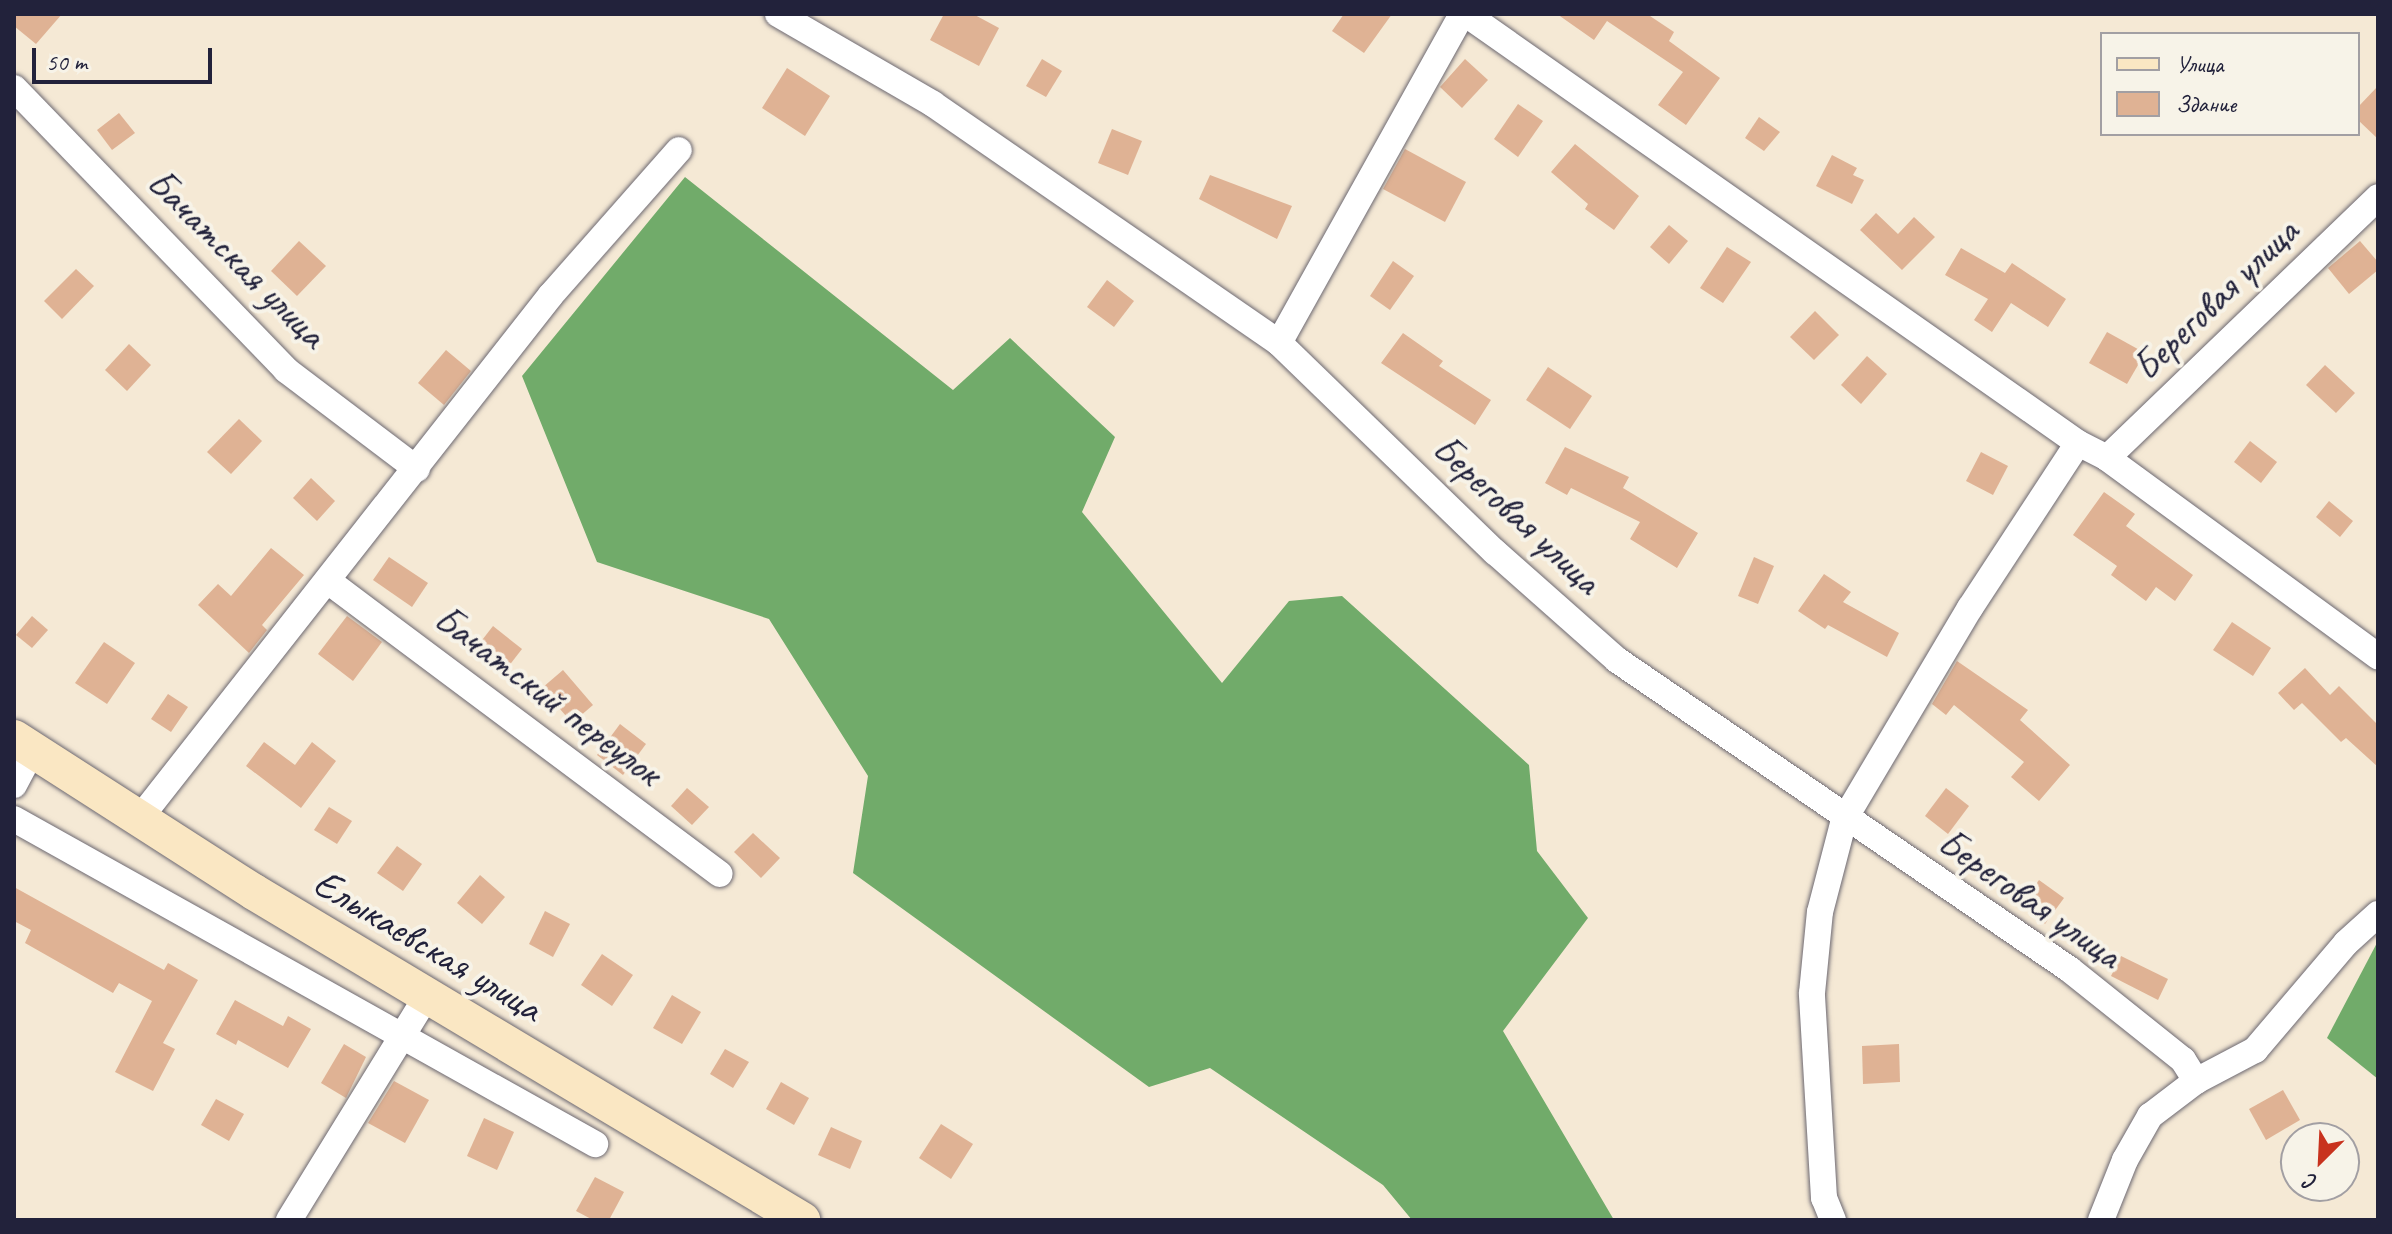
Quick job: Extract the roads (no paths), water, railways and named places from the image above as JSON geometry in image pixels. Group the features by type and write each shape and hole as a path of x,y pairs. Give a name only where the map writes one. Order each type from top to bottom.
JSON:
{"street":[{"name":"Береговая улица","path":"778,14 933,104 1279,343 1495,552 1617,660 1844,820 2069,969 2183,1060 2196,1081"},
{"path":"1279,343 1471,16 2078,443 2107,458 2378,656"},
{"name":"Бачатская улица","path":"14,88 286,370 417,469"},
{"path":"140,818 551,295 679,150"},
{"name":"Береговая улица","path":"2107,458 2378,197"},
{"path":"1833,1220 1824,1198 1812,993 1820,912 1844,820 1970,608 2078,443"},
{"name":"Бачатский переулок","path":"328,581 720,874"},
{"path":"14,785 23,744"},
{"name":"Елыкаевская улица","path":"23,744 427,996 802,1220"},
{"path":"14,819 595,1144"},
{"path":"2101,1220 2125,1160 2150,1116 2196,1081 2255,1050 2346,943 2378,914"},
{"path":"289,1220 427,996"}]}
